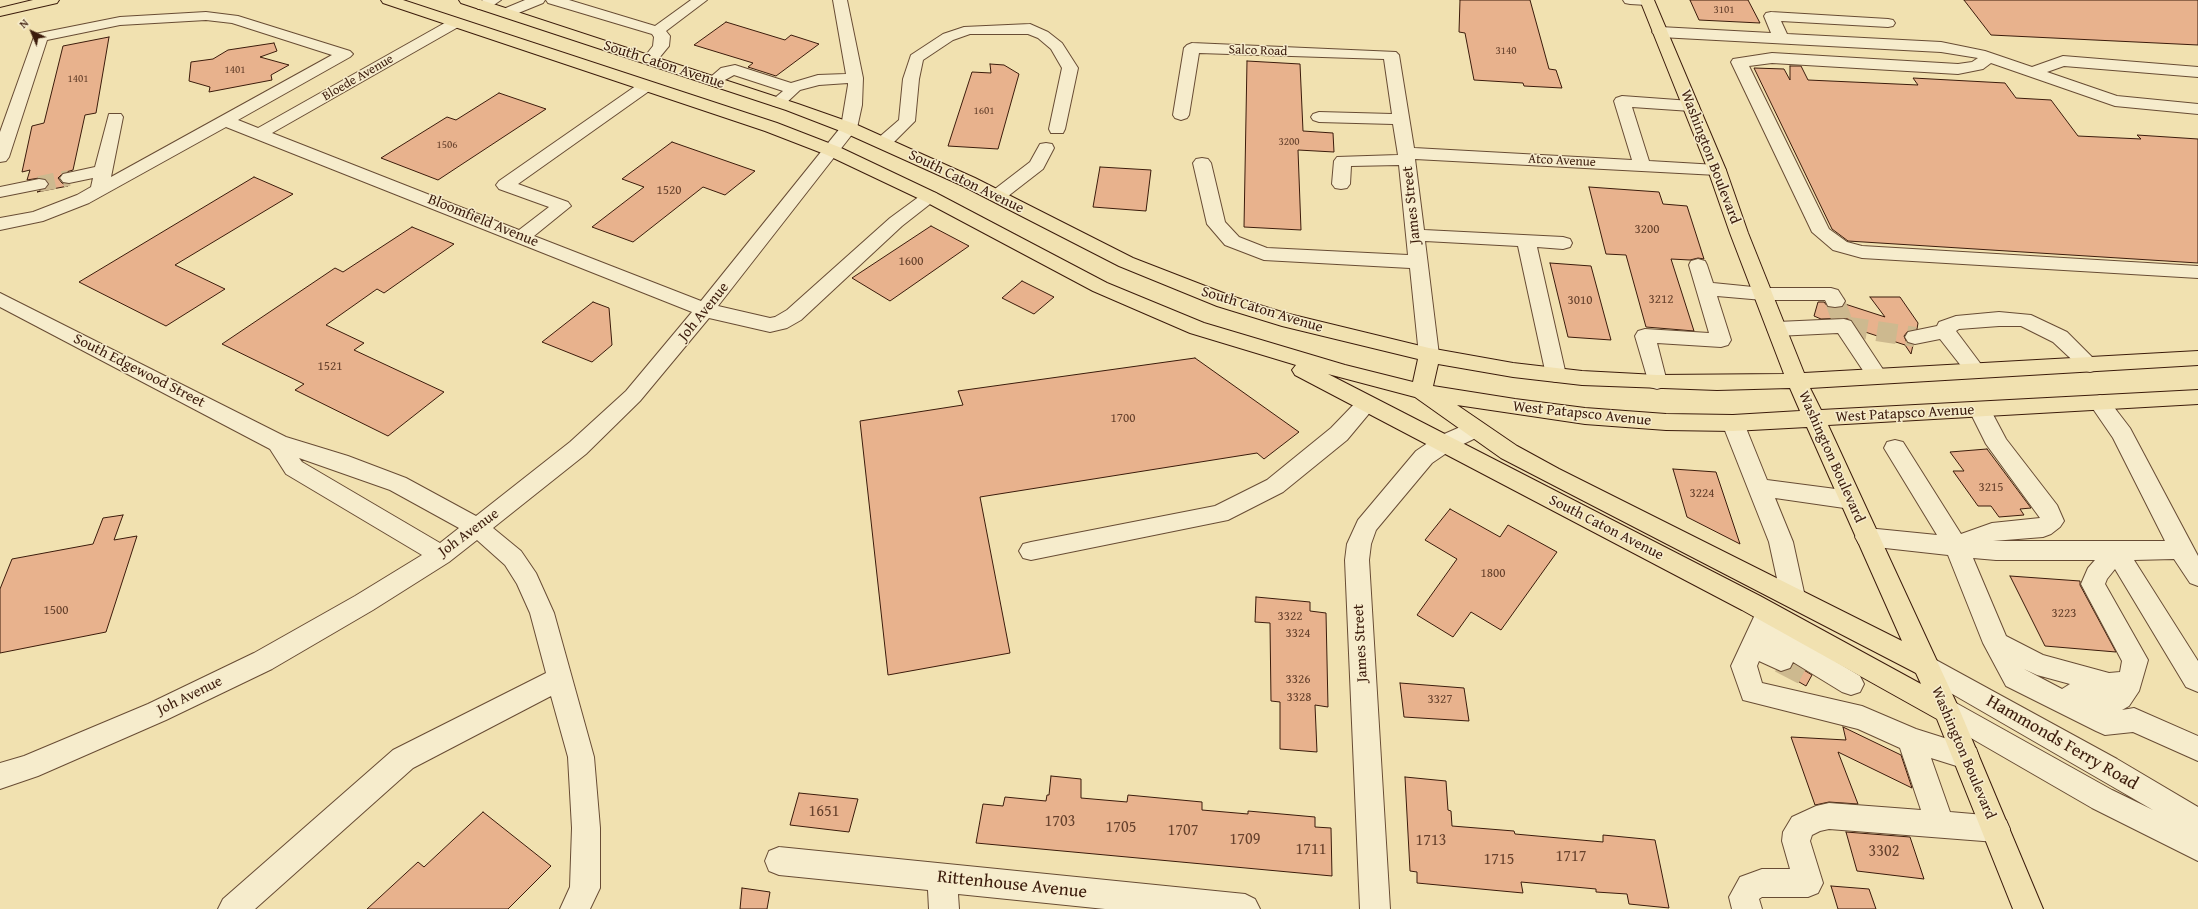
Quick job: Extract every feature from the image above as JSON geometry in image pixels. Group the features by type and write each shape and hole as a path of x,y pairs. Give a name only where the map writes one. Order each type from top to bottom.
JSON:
{"main road":[{"path":"0,12 52,0"},
{"name":"South Caton Avenue","path":"388,0 771,127 833,151 930,196 1100,287 1198,328 1262,349 1344,372 1422,391 1474,429 1510,452 1551,475 1793,597 1925,666"},
{"name":"South Caton Avenue","path":"466,0 488,3 506,13 778,102 849,128 883,142 997,196 1126,262 1224,301 1296,322 1429,355"},
{"name":"Washington Boulevard","path":"1647,1 1717,170 1797,381 1925,666 1947,711 2028,909"},
{"name":"South Caton Avenue","path":"1262,349 1443,444 1761,629 1846,656 1947,711"},
{"path":"1422,391 1429,355 1513,370 1556,375 1658,382 1797,381 2198,358"},
{"name":"West Patapsco Avenue","path":"1422,391 1515,407 1586,416 1666,422 1733,423 1815,420 2198,397"}],"street":[{"path":"506,13 538,0"},
{"path":"553,0 657,31 662,36 661,46 650,60"},
{"path":"657,31 700,0"},
{"path":"840,0 855,78 854,105 849,128"},
{"path":"1630,0 1647,1"},
{"path":"0,157 40,37 120,21 206,16 258,26 345,54 83,199 37,217 0,224"},
{"path":"1781,38 1771,16 1888,23"},
{"name":"Bloede Avenue","path":"260,134 455,23"},
{"path":"883,142 907,120 911,79 916,58 948,37 973,30 1030,29 1043,34 1057,46 1070,68 1057,129"},
{"path":"1660,32 1941,47 1990,57 2115,101 2198,109"},
{"name":"Salco Road","path":"1181,115 1192,48 1391,56"},
{"name":"James Street","path":"1391,56 1406,156 1429,355"},
{"path":"1990,57 1977,66 1958,69 1772,58 1739,62 1821,232 1840,246 1862,252 2198,272"},
{"path":"2033,72 2063,61 2198,72"},
{"path":"714,81 727,71 735,70 791,88 818,80 855,78"},
{"path":"521,237 562,206 505,185 646,86"},
{"path":"778,102 792,91 791,88"},
{"path":"1642,166 1622,101 1691,106"},
{"path":"99,190 115,118"},
{"path":"1319,118 1401,119"},
{"name":"Bloomfield Avenue","path":"226,121 705,310 770,325 780,323 794,316 896,222 930,196"},
{"name":"Joh Avenue","path":"0,776 28,767 157,712 263,661 364,603 441,555 478,528 578,448 616,412 663,362 833,151 849,128"},
{"path":"997,196 1037,165 1046,148"},
{"name":"Atco Avenue","path":"1340,184 1343,161 1406,156 1717,170"},
{"path":"1202,163 1216,224 1232,242 1264,254 1418,262"},
{"path":"70,178 103,171"},
{"path":"0,192 39,184"},
{"path":"1415,235 1563,243"},
{"path":"1526,241 1556,375"},
{"path":"1658,382 1645,336 1720,340 1698,265"},
{"path":"1706,289 1763,294 1831,294 1835,301"},
{"name":"South Edgewood Street","path":"0,299 278,443 340,462 398,484 478,528 513,558 527,580 542,614 581,758 585,812 585,888 575,909"},
{"path":"1915,337 1945,331 1946,327 1956,323 2000,319 2024,320 2060,337 2090,365"},
{"path":"1777,329 1844,326 1877,376"},
{"path":"1945,331 1976,371"},
{"path":"2100,403 2122,434 2181,550 2198,576"},
{"path":"1031,551 1220,514 1275,486 1338,434 1366,404"},
{"path":"1956,546 1992,532 2043,528 2052,522 2049,511 1996,444 1980,410"},
{"path":"1733,423 1781,542 1793,597"},
{"name":"James Street","path":"1375,909 1357,560 1358,544 1366,526 1424,456 1443,444 1474,429"},
{"name":"South Edgewood Street","path":"278,443 294,468 441,555"},
{"path":"1895,448 1956,546 1996,643 2015,678 2104,723 2134,720 2198,749"},
{"path":"1759,487 1851,500"},
{"path":"1867,537 1996,551 2181,550"},
{"path":"2116,551 2195,679 2198,681"},
{"path":"1996,643 2037,664 2052,682 2070,695 2087,702 2107,704 2120,698 2130,683 2135,660 2093,584 2096,575 2116,551"},
{"path":"1761,629 1781,660"},
{"path":"1761,629 1744,666 1752,692 1856,701"},
{"path":"1761,629 1856,701 1911,740 1966,757"},
{"path":"1846,656 1856,701"},
{"name":"Hammonds Ferry Road","path":"1925,666 2107,768 2198,822"},
{"path":"1810,675 1856,701"},
{"path":"233,909 403,759 559,679"},
{"name":"Hammonds Ferry Road","path":"1947,711 2102,799 2198,846"},
{"path":"1911,740 1940,824"},
{"path":"1747,909 1744,896 1750,887 1762,883 1808,883 1796,841 1797,832 1810,821 1829,816 1996,829"},
{"name":"Rittenhouse Avenue","path":"779,861 1245,909"},
{"path":"942,877 944,909"}],"building":[{"path":"1460,0 1530,0 1549,69 1556,70 1562,88 1524,86 1523,83 1474,80 1465,33 1459,32"},
{"path":"1690,0 1748,0 1760,23 1699,20"},
{"path":"1964,0 2198,0 2198,45 1991,35"},
{"path":"726,22 785,40 791,35 819,44 776,76 748,67 753,63 694,45"},
{"path":"109,37 96,113 85,115 73,170 63,173 58,178 62,183 68,186 37,192 45,189 49,185 46,179 39,178 27,180 30,170 22,172 32,126 44,123 63,46"},
{"path":"274,43 277,51 260,57 289,65 271,75 272,80 209,92 210,87 189,81 191,62 213,59 228,50"},
{"path":"1247,61 1300,64 1303,131 1333,133 1334,152 1298,150 1301,230 1244,227"},
{"path":"990,64 1004,65 1019,74 998,149 948,146 972,72 991,73"},
{"path":"1790,66 1801,66 1808,80 1918,85 1913,78 2005,83 2016,98 2051,100 2078,136 2141,139 2137,135 2198,139 2198,263 1848,241 1832,229 1754,68 1784,69 1790,80"},
{"path":"499,93 546,109 438,180 381,158 447,117 456,120"},
{"path":"672,142 755,171 725,195 703,187 633,242 592,227 644,187 622,179"},
{"path":"1100,167 1151,170 1146,211 1093,207"},
{"path":"254,177 293,194 175,265 225,289 166,326 79,282"},
{"path":"1589,187 1659,192 1663,204 1687,206 1704,259 1671,259 1694,331 1646,327 1626,255 1606,254"},
{"path":"931,226 969,246 890,301 852,278"},
{"path":"412,227 454,244 384,293 377,289 326,325 364,343 354,350 444,392 388,436 295,390 304,384 222,344 335,268 343,272"},
{"path":"1550,263 1591,266 1611,340 1568,337"},
{"path":"1022,281 1054,297 1034,314 1002,298"},
{"path":"1870,297 1900,297 1918,323 1917,329 1908,331 1904,336 1907,343 1913,345 1911,354 1905,345 1859,330 1851,320 1844,318 1821,319 1814,316 1818,302 1824,302 1828,307 1842,307 1845,304 1885,317"},
{"path":"593,302 609,308 612,345 592,362 542,342"},
{"path":"1195,358 1299,432 1264,459 1257,453 980,497 1010,653 888,675 860,421 963,405 958,391"},
{"path":"1987,449 2031,508 2020,509 2024,515 1999,517 1991,506 1978,506 1953,471 1964,471 1950,452"},
{"path":"1673,469 1716,472 1740,544 1687,517"},
{"path":"1450,509 1500,537 1508,525 1557,552 1501,630 1471,612 1453,637 1417,615 1457,559 1425,540"},
{"path":"123,515 114,540 137,536 106,632 0,653 0,589 12,559 93,544 103,518"},
{"path":"2010,576 2080,581 2080,585 2116,652 2045,646"},
{"path":"1256,597 1310,602 1310,611 1326,613 1328,707 1315,705 1317,752 1280,749 1280,702 1271,701 1270,623 1255,622"},
{"path":"1794,664 1812,675 1806,686 1782,672 1790,669"},
{"path":"1400,683 1464,688 1469,721 1404,717"},
{"path":"1843,727 1901,755 1912,788 1838,752 1858,804 1829,802 1815,805 1791,737 1846,740"},
{"path":"1051,776 1081,779 1081,798 1127,802 1128,795 1202,802 1202,810 1248,814 1248,811 1315,817 1315,827 1331,828 1332,876 976,843 983,804 1003,806 1005,797 1046,801 1047,795 1049,795"},
{"path":"1405,777 1446,781 1448,810 1451,811 1452,826 1514,831 1515,834 1603,842 1603,835 1655,840 1669,908 1629,904 1627,894 1596,892 1596,889 1521,882 1523,893 1417,883 1417,872 1410,871"},
{"path":"799,793 858,799 849,832 790,825"},
{"path":"483,812 551,866 508,909 367,909 418,862 424,867"},
{"path":"1846,832 1910,837 1924,879 1857,871"},
{"path":"1831,886 1869,889 1876,909 1838,909"},
{"path":"742,888 770,892 767,909 740,909"}],"tunnel":[{"path":"39,184 69,178"},
{"path":"1835,301 1844,326 1915,337"},
{"path":"1781,660 1810,675"}]}
